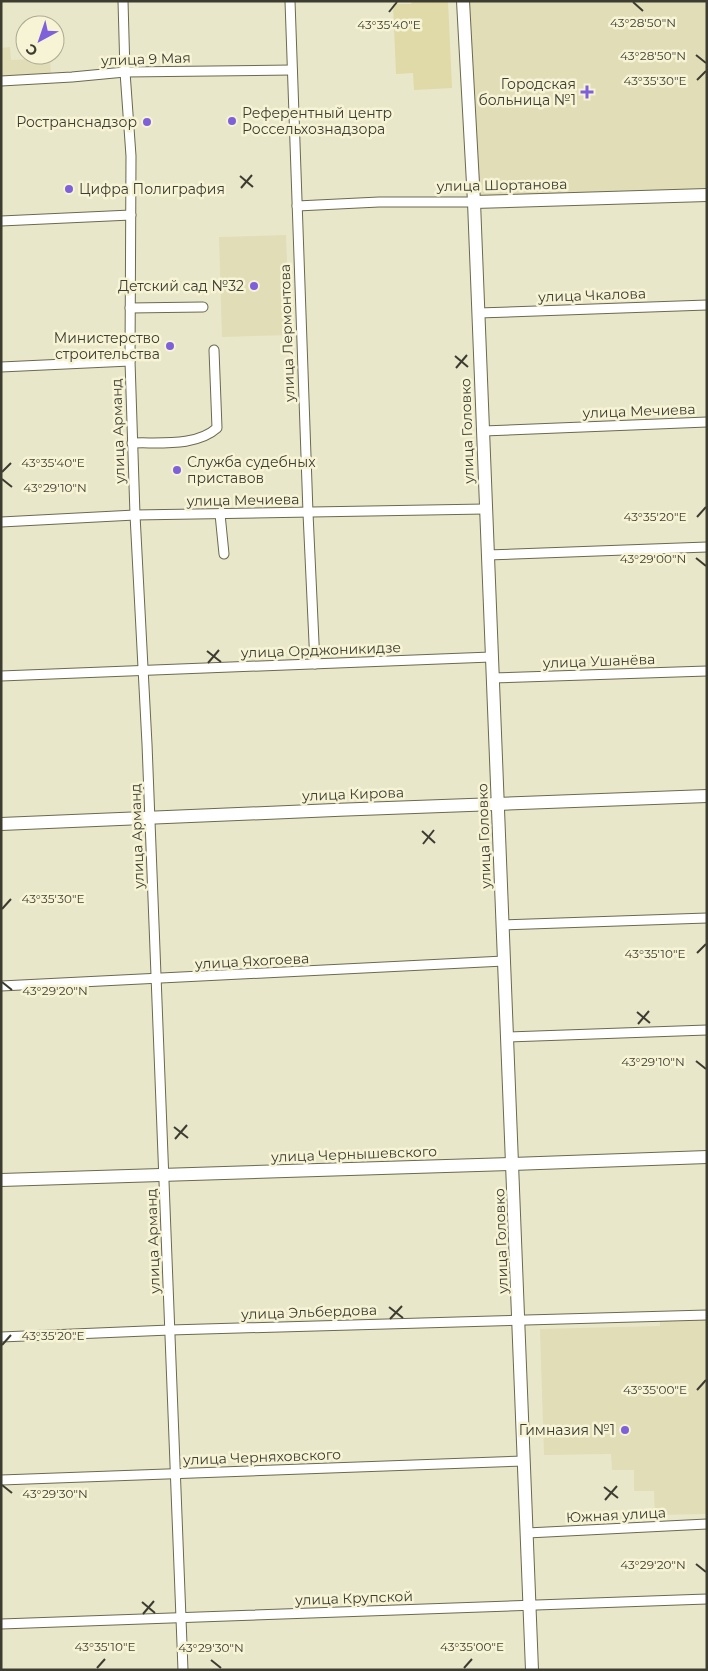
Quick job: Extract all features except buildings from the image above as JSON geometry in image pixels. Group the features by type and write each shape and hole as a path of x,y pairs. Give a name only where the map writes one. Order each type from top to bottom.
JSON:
{"street":[{"name":"улица Арманд","path":"123,1 125,72 131,156 130,361 132,443 150,819 183,1670"},
{"name":"улица Лермонтова","path":"290,1 315,664"},
{"name":"улица Головко","path":"463,1 474,202 532,1670"},
{"name":"улица 9 Мая","path":"1,80 72,77 125,72 292,70"},
{"name":"улица Шортанова","path":"297,206 380,202 474,202 707,195"},
{"path":"1,221 131,215"},
{"name":"улица Чкалова","path":"478,313 707,305"},
{"path":"130,308 203,307"},
{"path":"132,443 184,441 204,437 217,428 214,350"},
{"path":"1,367 130,361"},
{"name":"улица Мечиева","path":"482,431 707,422"},
{"name":"улица Мечиева","path":"1,522 135,515 485,509"},
{"path":"220,514 224,554"},
{"path":"487,555 707,547"},
{"name":"улица Орджоникидзе","path":"1,676 491,657"},
{"name":"улица Ушанёва","path":"492,678 707,670"},
{"name":"улица Кирова","path":"1,824 707,796"},
{"path":"502,925 707,918"},
{"name":"улица Яхогоева","path":"1,986 504,961"},
{"path":"507,1037 707,1030"},
{"name":"улица Чернышевского","path":"1,1180 707,1157"},
{"name":"улица Эльбердова","path":"1,1337 519,1319 707,1315"},
{"name":"улица Черняховского","path":"1,1480 524,1461"},
{"name":"Южная улица","path":"527,1533 707,1524"},
{"name":"улица Крупской","path":"1,1624 707,1599"}],"shaded area":[{"path":"412,1 448,1 452,88 414,90 413,73 396,74 393,4 411,4"},
{"name":"Городская больница №1","path":"463,1 707,1 707,195 474,202"},
{"path":"10,47 11,60 15,60 15,65 50,65 51,76 1,76 1,48"},
{"name":"Детский сад №32","path":"286,235 290,335 222,337 219,237"},
{"name":"Гимназия №1","path":"707,1315 707,1514 655,1515 654,1491 634,1491 634,1470 612,1470 611,1454 544,1455 540,1329 660,1326 660,1317"}],"place":[{"name":"Городская больница №1","path":"587,92"},
{"name":"Референтный центр Россельхознадзора","path":"232,121"},
{"name":"Ространснадзор","path":"147,122"},
{"name":"Цифра Полиграфия","path":"69,189"},
{"name":"Детский сад №32","path":"254,286"},
{"name":"Министерство строительства","path":"170,346"},
{"name":"Служба судебных приставов","path":"177,470"},
{"name":"Гимназия №1","path":"625,1430"}]}
